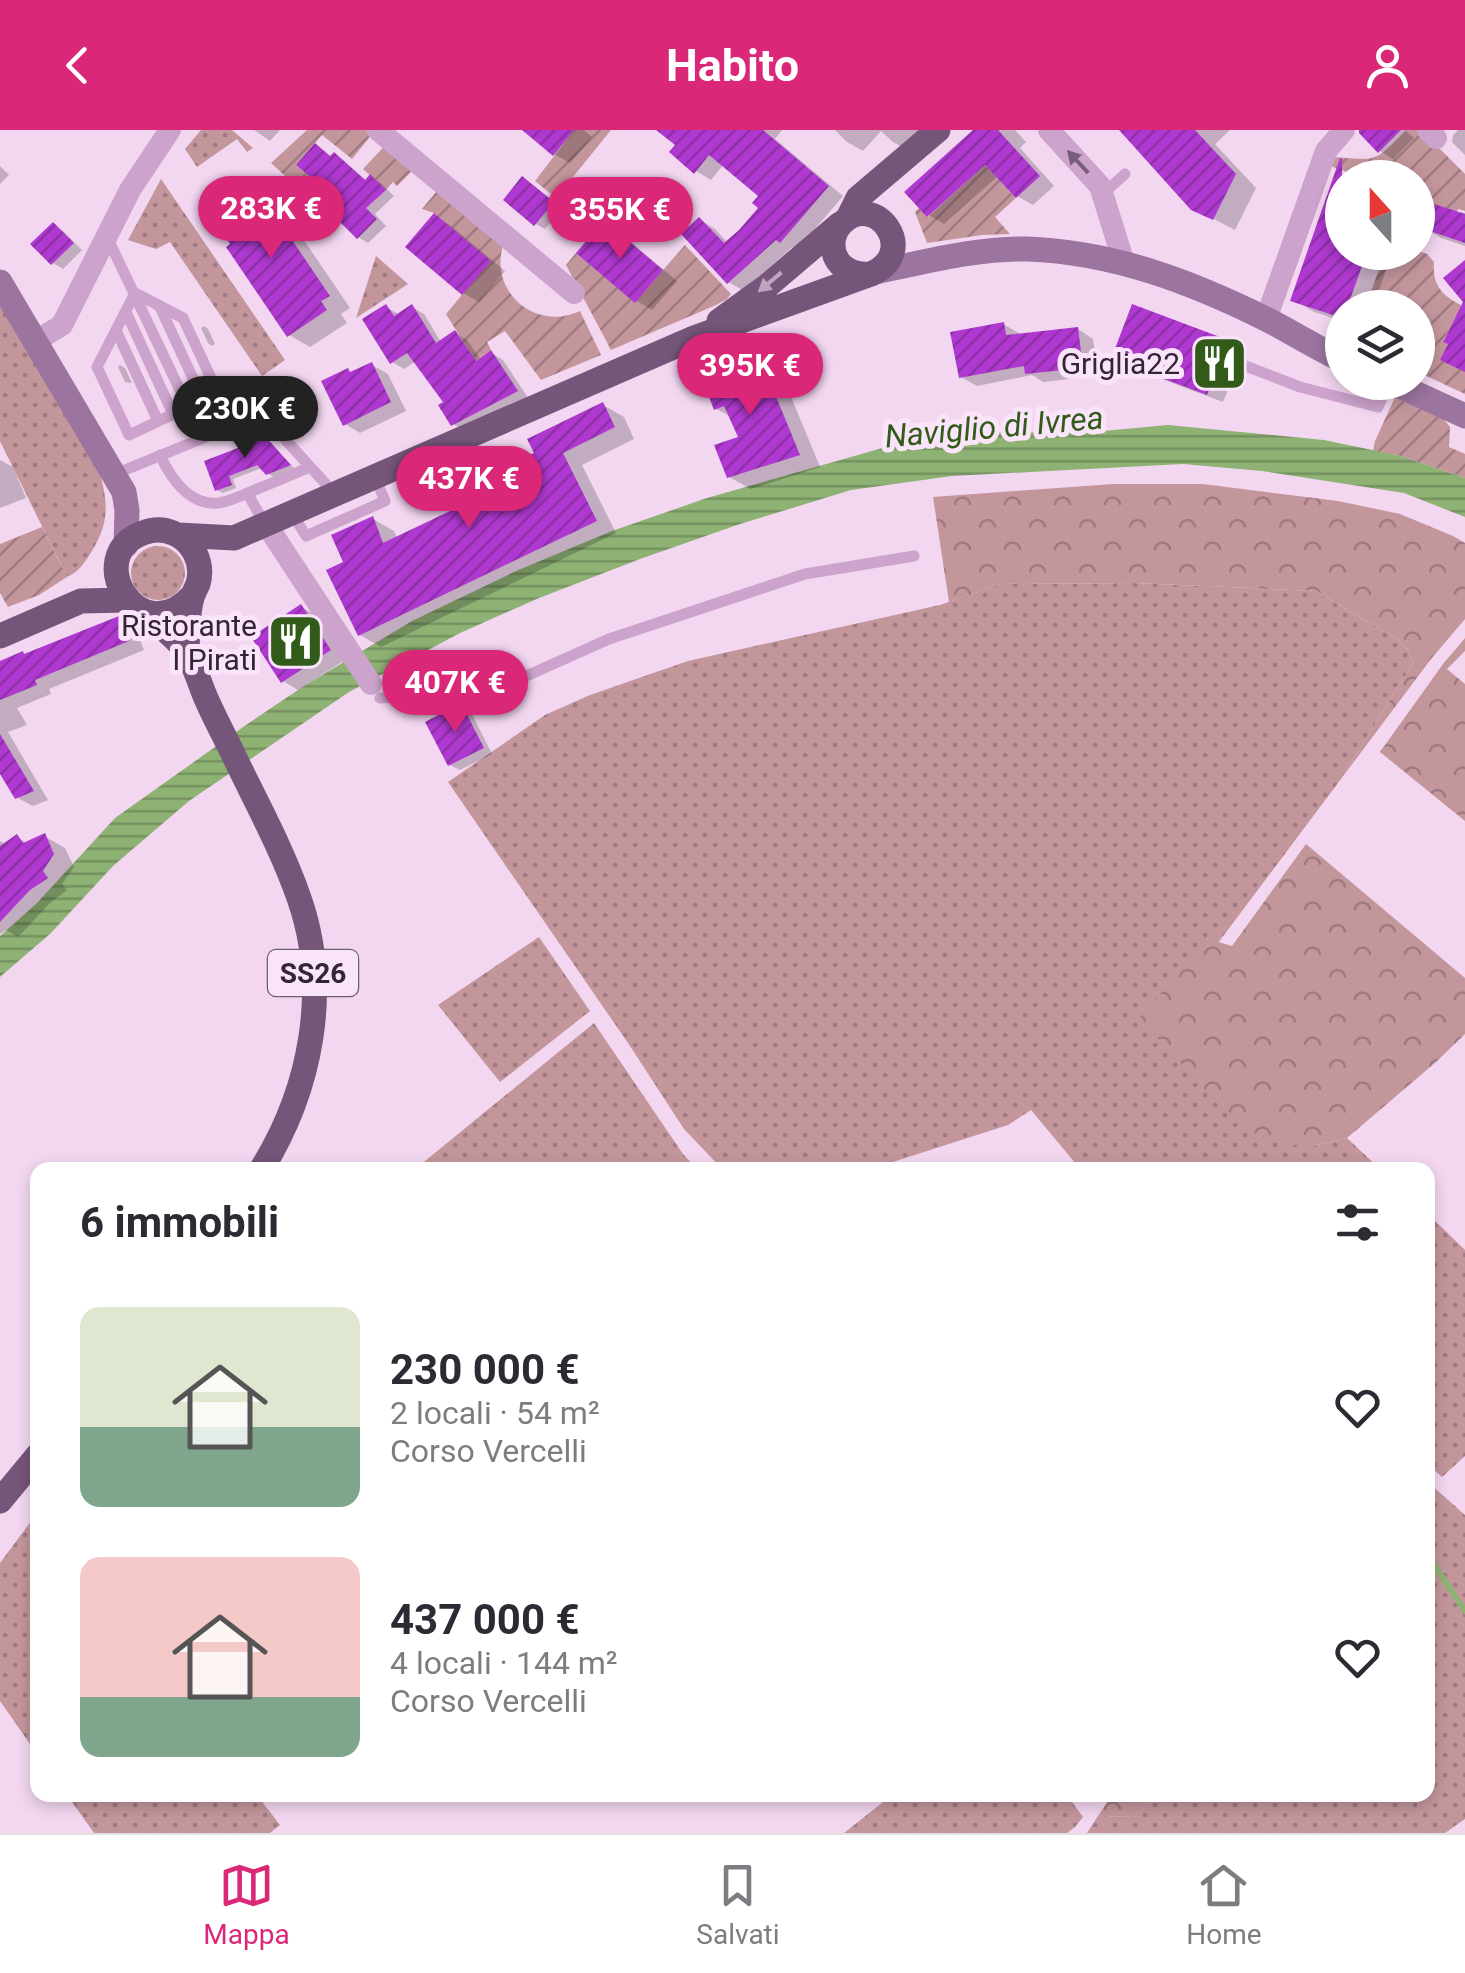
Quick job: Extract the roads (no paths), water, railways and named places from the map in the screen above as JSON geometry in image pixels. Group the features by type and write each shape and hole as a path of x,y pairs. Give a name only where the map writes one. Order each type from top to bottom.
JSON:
{"main road":[{"path":"892,170 884,201 890,258 873,273 854,273 836,259 833,239 858,198 938,130"},
{"path":"694,338 766,287 845,220 858,214 869,215 890,232 944,258"},
{"path":"81,602 134,537 147,531 234,538 694,338 873,273 944,258 1026,249 1124,262 1208,292 1325,351"},
{"path":"0,282 119,483 127,510 116,576 120,589 135,605"},
{"path":"1430,400 1465,416"},
{"path":"119,483 195,552 195,588"},
{"path":"0,636 81,602 135,605 156,613 171,611 182,606 234,538"},
{"name":"SS26","path":"187,652 195,588"},
{"name":"SS26","path":"135,605 187,652 281,854 300,900 312,949 314,1000 310,1049 286,1127 266,1162"},
{"path":"0,1501 30,1465"}],"street":[{"path":"378,130 574,292"},
{"path":"1049,130 1100,186 1124,262"},
{"path":"1266,320 1326,151 1344,130"},
{"path":"36,341 62,324 130,190 168,131"},
{"path":"266,524 376,691"}],"lane":[{"path":"1104,194 1126,174"},
{"path":"106,236 188,407"},
{"path":"135,293 183,318 218,393 128,435 97,367 135,293"},
{"path":"159,305 203,400"},
{"path":"126,312 173,414"},
{"path":"116,330 158,420"},
{"path":"1230,360 1325,393"},
{"path":"1351,400 1378,407 1381,400"},
{"path":"119,483 160,455 262,414 335,494"},
{"path":"160,455 175,481 203,502 220,503 310,467"},
{"path":"292,513 306,536 386,501 375,477"},
{"path":"246,493 266,524"},
{"path":"376,691 446,692 515,681 609,640 804,574 914,556"}],"waterway":[{"path":"1435,1566 1465,1611"}],"place":[{"name":"Griglia22","path":"1219,363"},
{"name":"Ristorante I Pirati","path":"296,642"}],"water label":[{"name":"Naviglio di Ivrea","path":"994,427"}]}
